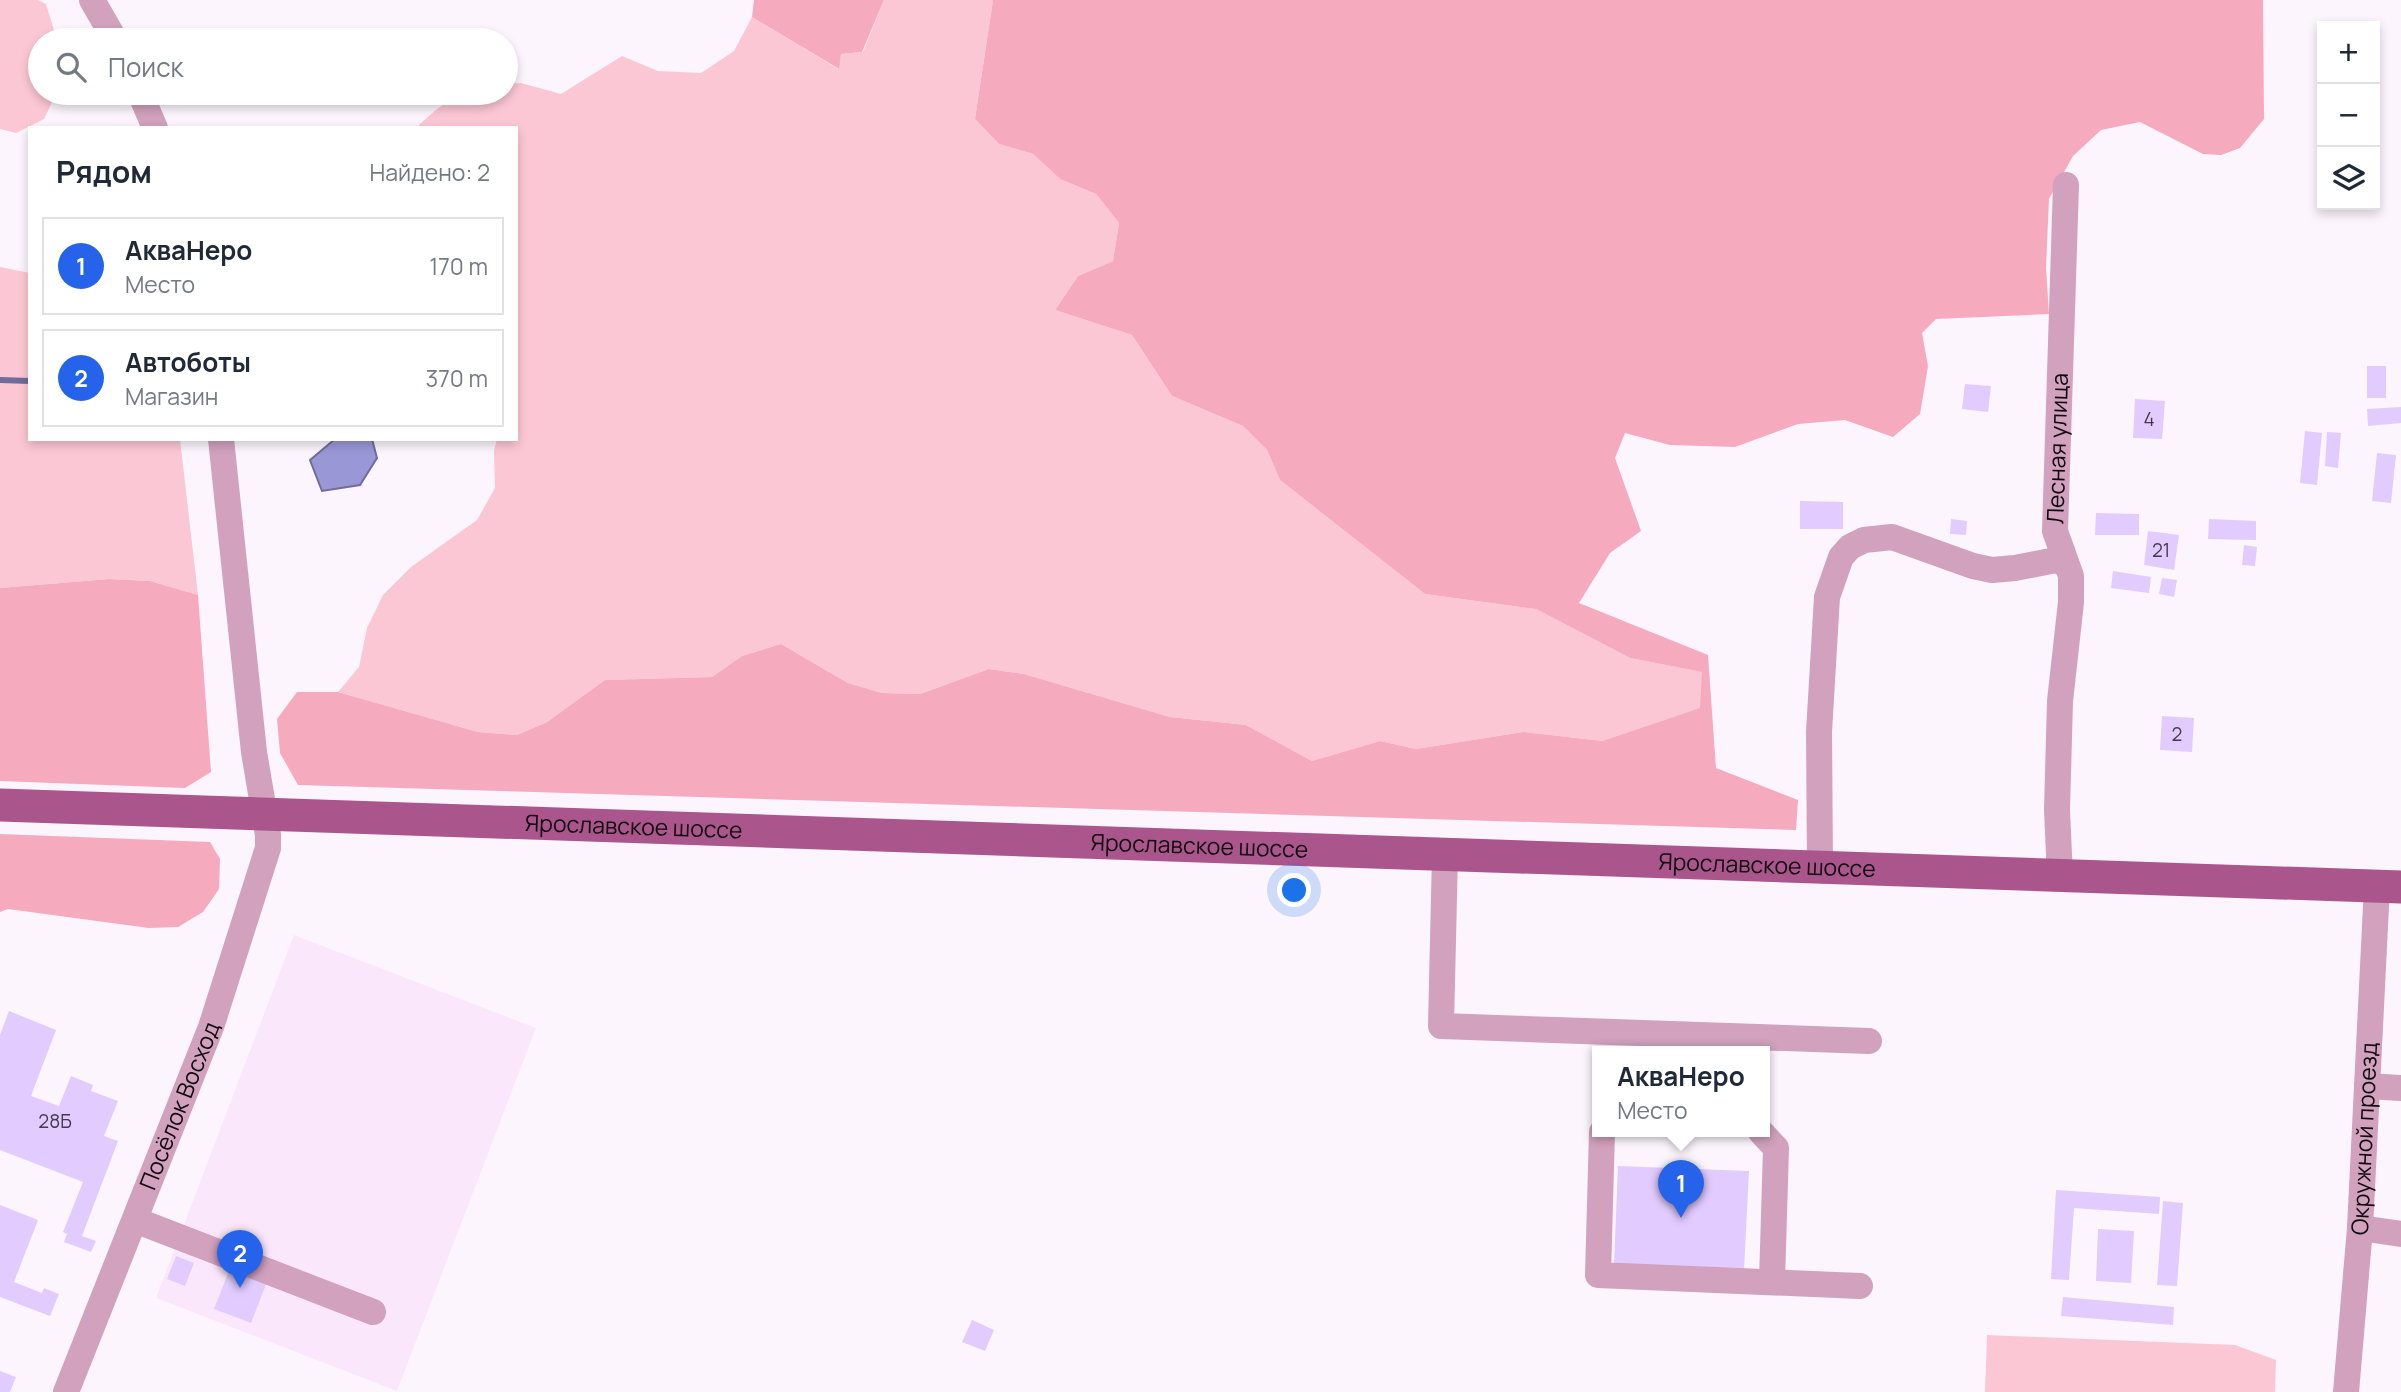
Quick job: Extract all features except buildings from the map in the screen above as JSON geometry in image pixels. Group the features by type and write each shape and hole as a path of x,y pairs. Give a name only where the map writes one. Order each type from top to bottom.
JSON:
{"main road":[{"name":"Ярославское шоссе","path":"0,805 2389,887"}],"street":[{"path":"92,0 108,28"},
{"path":"145,105 154,126"},
{"name":"Лесная улица","path":"2060,877 2057,810 2060,715 2071,603 2071,576 2054,531 2066,185"},
{"name":"Посёлок Восход","path":"66,1392 211,1027 268,848 254,752 221,441"},
{"path":"1821,867 1819,732 1827,597 1841,558 1850,547 1864,540 1892,537 1973,566 1992,570 2056,560 2066,564"},
{"path":"1445,854 1441,1026 1604,1042 1869,1041"},
{"name":"Окружной проезд","path":"2346,1392 2360,1228 2367,1086 2389,887"},
{"path":"2367,1086 2401,1088"},
{"path":"1602,1137 1598,1275 1860,1286"},
{"path":"1766,1137 1776,1148 1772,1282"},
{"path":"135,1220 373,1312"},
{"path":"2360,1228 2401,1234"}],"shaded area":[{"path":"0,0 38,0 46,4 53,28 28,28 28,105 51,105 44,119 16,133 0,129"},
{"path":"754,0 884,0 862,52 841,54 839,69 752,17"},
{"path":"884,0 993,0 975,119 999,144 1033,154 1060,179 1096,194 1119,223 1113,261 1078,276 1055,310 1132,335 1172,396 1243,426 1267,450 1280,480 1425,594 1536,609 1630,658 1703,672 1701,708 1602,741 1523,732 1416,749 1380,741 1312,761 1246,725 1170,717 1024,674 989,669 920,694 882,693 848,683 781,644 742,656 712,677 605,680 547,722 517,735 478,732 338,692 359,667 367,628 383,595 411,567 477,520 495,488 494,451 496,441 518,441 518,126 419,125 442,105 518,105 518,83 561,94 622,56 658,71 701,73 734,51 752,17 838,69 841,54 863,52"},
{"path":"993,0 2263,0 2264,119 2240,148 2221,155 2203,154 2140,122 2101,130 2073,156 2049,199 2046,268 2049,314 1936,319 1922,333 1928,366 1920,414 1893,437 1845,420 1798,424 1735,447 1670,445 1625,433 1615,458 1641,531 1610,553 1579,603 1708,655 1716,768 1798,800 1796,830 298,785 280,753 277,719 297,692 338,692 478,732 517,735 547,722 605,680 712,677 742,656 781,644 848,683 882,693 920,694 989,669 1024,674 1170,717 1246,725 1312,761 1380,741 1416,749 1523,732 1602,741 1700,708 1702,672 1630,658 1536,609 1425,594 1280,480 1267,450 1243,426 1172,396 1132,335 1055,310 1078,276 1113,261 1119,223 1096,194 1060,179 1033,154 999,144 975,119"},
{"path":"0,267 28,273 28,441 180,441 198,595 150,581 109,579 0,588"},
{"path":"333,441 373,441 377,458 360,485 322,491 310,460"},
{"path":"109,579 150,581 198,595 211,772 185,788 0,781 0,588"},
{"path":"0,834 210,842 220,859 219,889 203,912 178,927 149,928 8,909 0,912"},
{"path":"294,935 536,1028 397,1391 156,1298"},
{"path":"1987,1335 2235,1345 2276,1360 2275,1392 1985,1392"}],"waterway":[{"path":"0,380 28,381"}],"place":[{"name":"АкваНеро","path":"1681,1218"},
{"name":"Автоботы","path":"240,1288"}]}
